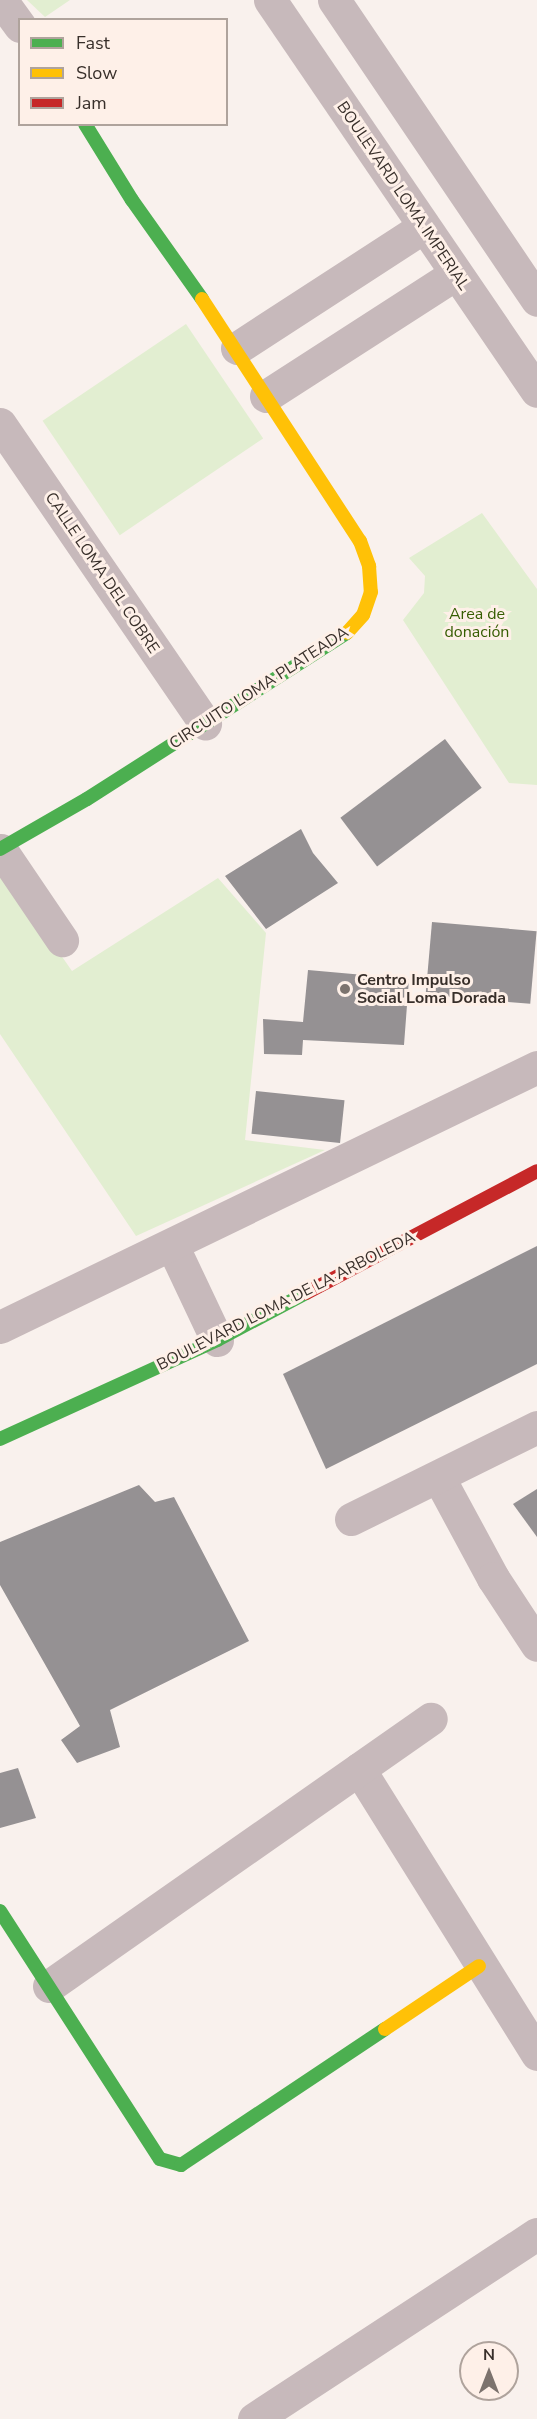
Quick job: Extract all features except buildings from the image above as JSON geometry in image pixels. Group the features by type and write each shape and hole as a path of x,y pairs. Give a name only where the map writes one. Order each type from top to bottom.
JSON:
{"street":[{"name":"BOULEVARD LOMA IMPERIAL","path":"270,0 537,391"},
{"path":"334,0 537,300"},
{"name":"CIRCUITO LOMA PLATEADA","path":"62,940 0,850 347,633 363,615 371,592 369,566 360,541 237,348 132,200 86,126"},
{"path":"237,348 423,227"},
{"path":"266,396 455,274"},
{"name":"CALLE LOMA DEL COBRE","path":"0,424 205,723"},
{"path":"0,1328 173,1247 537,1067"},
{"name":"BOULEVARD LOMA DE LA ARBOLEDA","path":"0,1439 217,1340 537,1171"},
{"path":"173,1247 217,1340"},
{"path":"351,1519 439,1478 537,1427"},
{"path":"439,1478 493,1578 537,1645"},
{"path":"49,1986 430,1719"},
{"path":"359,1769 479,1966 537,2054"},
{"path":"0,1911 160,2159 181,2164 479,1966"},
{"path":"254,2419 537,2234"}],"green space":[{"path":"27,0 70,0 45,17"},
{"path":"186,324 263,438 120,535 43,421"},
{"name":"Area de donación","path":"482,513 537,589 537,785 509,783 403,620 424,593 425,576 409,558"},
{"path":"0,868 72,971 218,878 266,933 245,1140 325,1150 136,1236 0,1034"}],"traffic: fast":[{"path":"86,126 132,200 202,299"},
{"path":"0,849 87,799 347,633"},
{"path":"0,1439 217,1340 306,1293"},
{"path":"0,1911 160,2159 181,2165 385,2029"}],"traffic: slow":[{"path":"202,299 360,541 369,566 371,592 363,615 347,633"},
{"path":"385,2029 479,1966"}],"traffic: jam":[{"path":"306,1293 537,1171"}],"place":[{"name":"Centro Impulso Social Loma Dorada","path":"345,989"}]}
